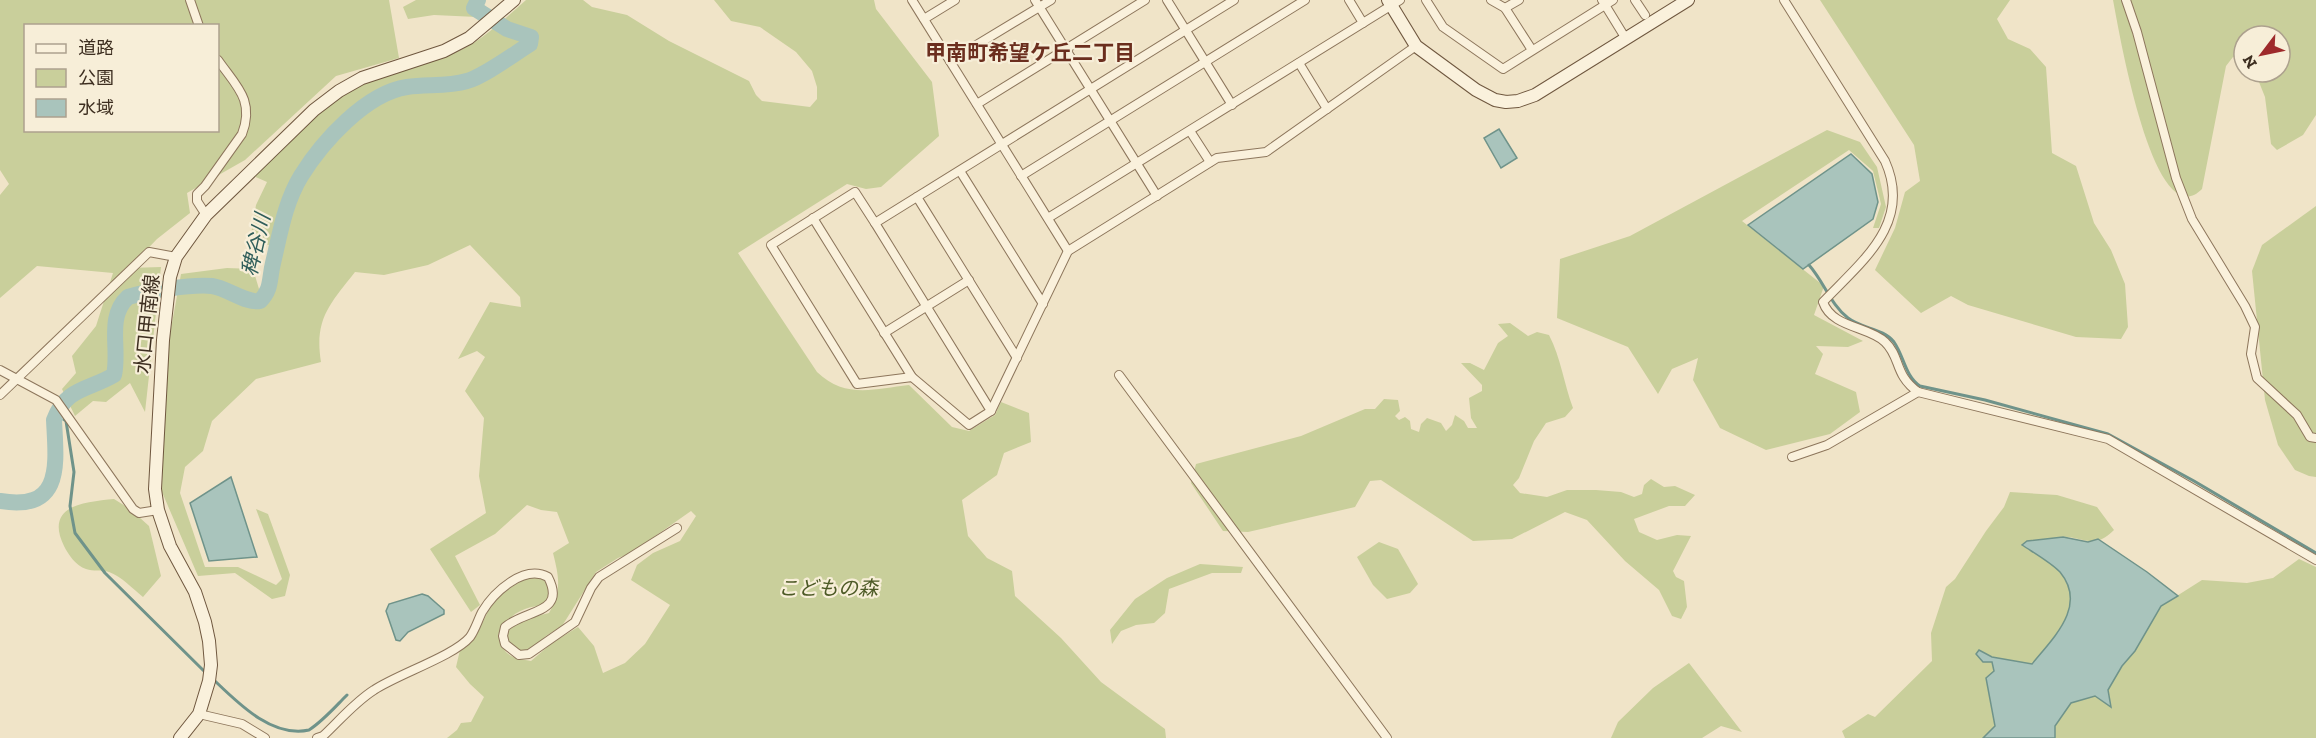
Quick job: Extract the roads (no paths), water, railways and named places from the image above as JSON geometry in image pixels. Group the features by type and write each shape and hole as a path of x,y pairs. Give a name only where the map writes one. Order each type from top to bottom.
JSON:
{"main road":[{"name":"水口甲南線","path":"180,738 199,714 209,676 209,641 195,592 171,546 158,510 155,489 165,309 176,257 206,215 314,110 339,91 362,78 444,51 469,38 514,0"},
{"path":"1393,2 1416,46 1487,97 1506,102 1518,101 1535,95 1688,0"}],"street":[{"path":"190,0 198,24"},
{"path":"912,0 1068,251"},
{"path":"924,19 955,0"},
{"path":"950,61 1037,3 1051,0"},
{"path":"977,104 1145,0"},
{"path":"1167,0 1232,105"},
{"path":"875,223 1234,0"},
{"path":"1022,176 1305,0"},
{"path":"1348,0 1363,23"},
{"path":"1426,0 1443,27 1503,69 1607,2 1626,39"},
{"path":"1491,0 1505,8 1532,50"},
{"path":"1505,8 1519,0"},
{"path":"1635,0 1645,15"},
{"path":"1784,0 1885,161 1892,180 1892,213 1883,235 1823,302 1826,309 1843,322 1885,342 1891,349 1901,376 1918,392 2108,439 2316,560"},
{"path":"2126,0 2137,32 2176,178 2192,219 2245,306 2255,327 2251,354 2257,378 2297,415 2310,437 2316,438"},
{"path":"1048,218 1363,23 1393,2"},
{"path":"1037,3 1157,196"},
{"path":"813,218 912,377 969,425 991,411 1068,251 1210,162 1226,156 1266,152 1416,46"},
{"path":"206,215 197,201 197,194 242,134 246,124 246,102 219,62"},
{"path":"1299,63 1327,109"},
{"path":"1190,131 1210,162"},
{"path":"960,171 1043,304"},
{"path":"912,377 857,384 771,245 855,192 991,411"},
{"path":"917,197 1017,358"},
{"path":"0,395 149,252 176,257"},
{"path":"884,333 969,280"},
{"path":"0,370 56,400 134,509 139,513 158,510"},
{"path":"1119,375 1388,738"},
{"path":"1792,457 1827,445 1918,392"},
{"path":"317,738 323,736 372,691 403,673 458,647 471,636 483,611 499,592 521,576 534,572 541,573 548,577 554,592 545,609 523,615 505,627 503,636 505,644 519,655 530,654 575,622 591,588 599,577 677,528"},
{"path":"199,714 242,724 265,738"}],"water":[{"path":"1499,129 1517,158 1501,168 1484,138"},
{"path":"1851,154 1872,174 1878,202 1873,219 1803,269 1748,225"},
{"path":"231,477 257,557 209,561 190,503"},
{"path":"2063,537 2088,542 2098,539 2178,596 2161,606 2135,651 2122,666 2108,690 2111,707 2095,696 2071,703 2055,726 2055,738 1983,738 1995,726 1986,678 1994,671 1992,662 1983,662 1976,654 1979,650 1992,657 2032,664 2049,643 2069,609 2068,585 2056,568 2022,545 2027,541"},
{"path":"422,594 428,596 444,610 444,614 408,632 400,641 396,640 386,611 389,604"}],"waterway":[{"name":"稗谷川","path":"0,501 21,502 36,499 46,492 52,481 55,467 54,420 59,409 72,395 114,375 115,324 121,305 128,297 170,288 212,286 249,300 260,301 268,288 284,218 295,186 310,163 346,121 376,99 392,91 474,79 530,44 531,37 507,29 474,8 478,0"},
{"path":"1809,265 1842,313 1854,322 1884,334 1894,342 1911,377 1920,386 1985,400 2108,434 2194,481 2316,553"},
{"path":"56,413 66,421 74,472 70,506 75,533 105,573 207,674"},
{"path":"214,680 257,717 282,729 295,731 309,730 347,695"}],"district":[{"name":"甲南町希望ケ丘二丁目","path":"1030,53"}],"park label":[{"name":"こどもの森","path":"828,588"}]}
